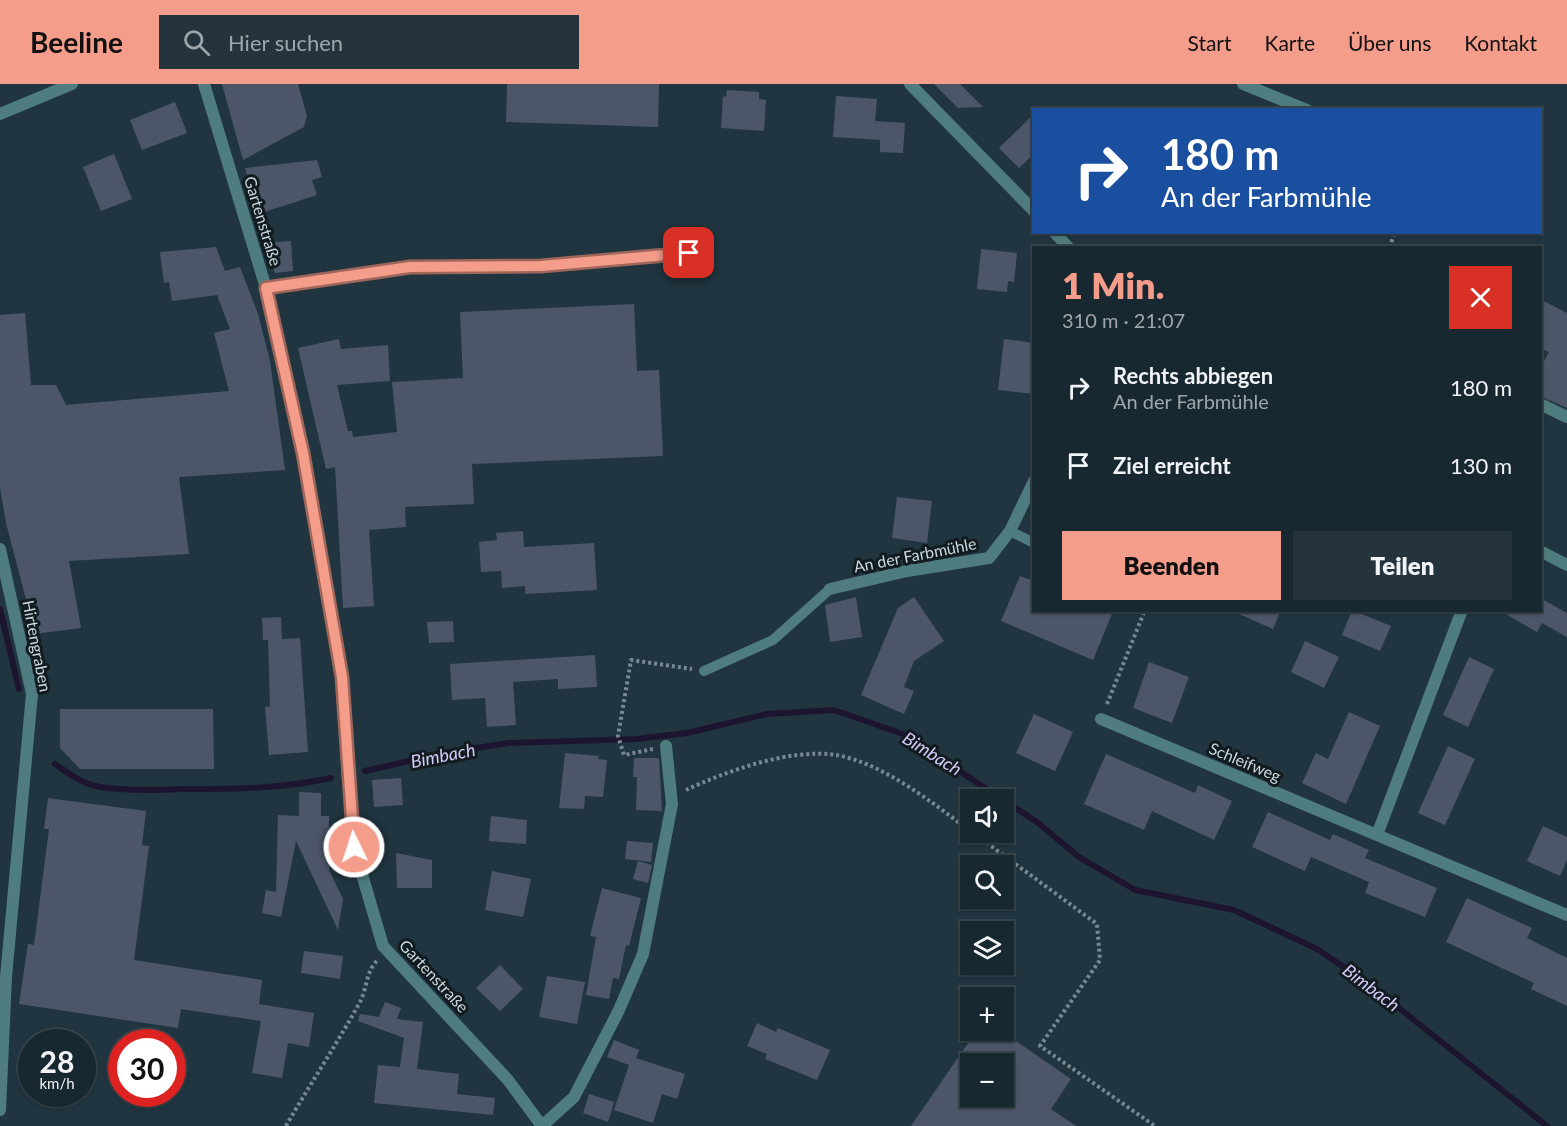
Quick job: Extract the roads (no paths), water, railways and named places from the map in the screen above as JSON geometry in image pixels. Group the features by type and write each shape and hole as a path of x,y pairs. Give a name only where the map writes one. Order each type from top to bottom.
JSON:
{"street":[{"path":"0,114 72,84"},
{"name":"Gartenstraße","path":"204,84 266,288 301,444 342,677 354,847 383,946 508,1080 542,1126 574,1097 618,1012 643,954 672,804 666,746"},
{"path":"910,84 1032,209"},
{"path":"1244,84 1302,108"},
{"path":"1056,234 1067,246"},
{"path":"1542,405 1567,417"},
{"name":"An der Farbmühle","path":"830,589 907,571 988,558 1010,531 1032,485"},
{"name":"Hirtengraben","path":"0,549 32,694 3,976 0,1110"},
{"path":"1542,551 1567,565"},
{"path":"1377,835 1461,612"},
{"name":"Schleifweg","path":"1101,718 1567,915"}],"lane":[{"path":"266,288 410,267 541,266 689,253"},
{"path":"1010,531 1032,542"},
{"path":"704,671 773,640 830,589"}],"waterway":[{"name":"Bimbach","path":"0,609 19,689"},
{"name":"Bimbach","path":"365,771 449,752 509,743 636,739 687,733 767,714 834,710 903,734 1037,822 1079,857 1135,890 1234,910 1317,949 1370,985 1547,1126"},
{"name":"Bimbach","path":"55,764 88,784 121,789 257,788 331,778"}]}
